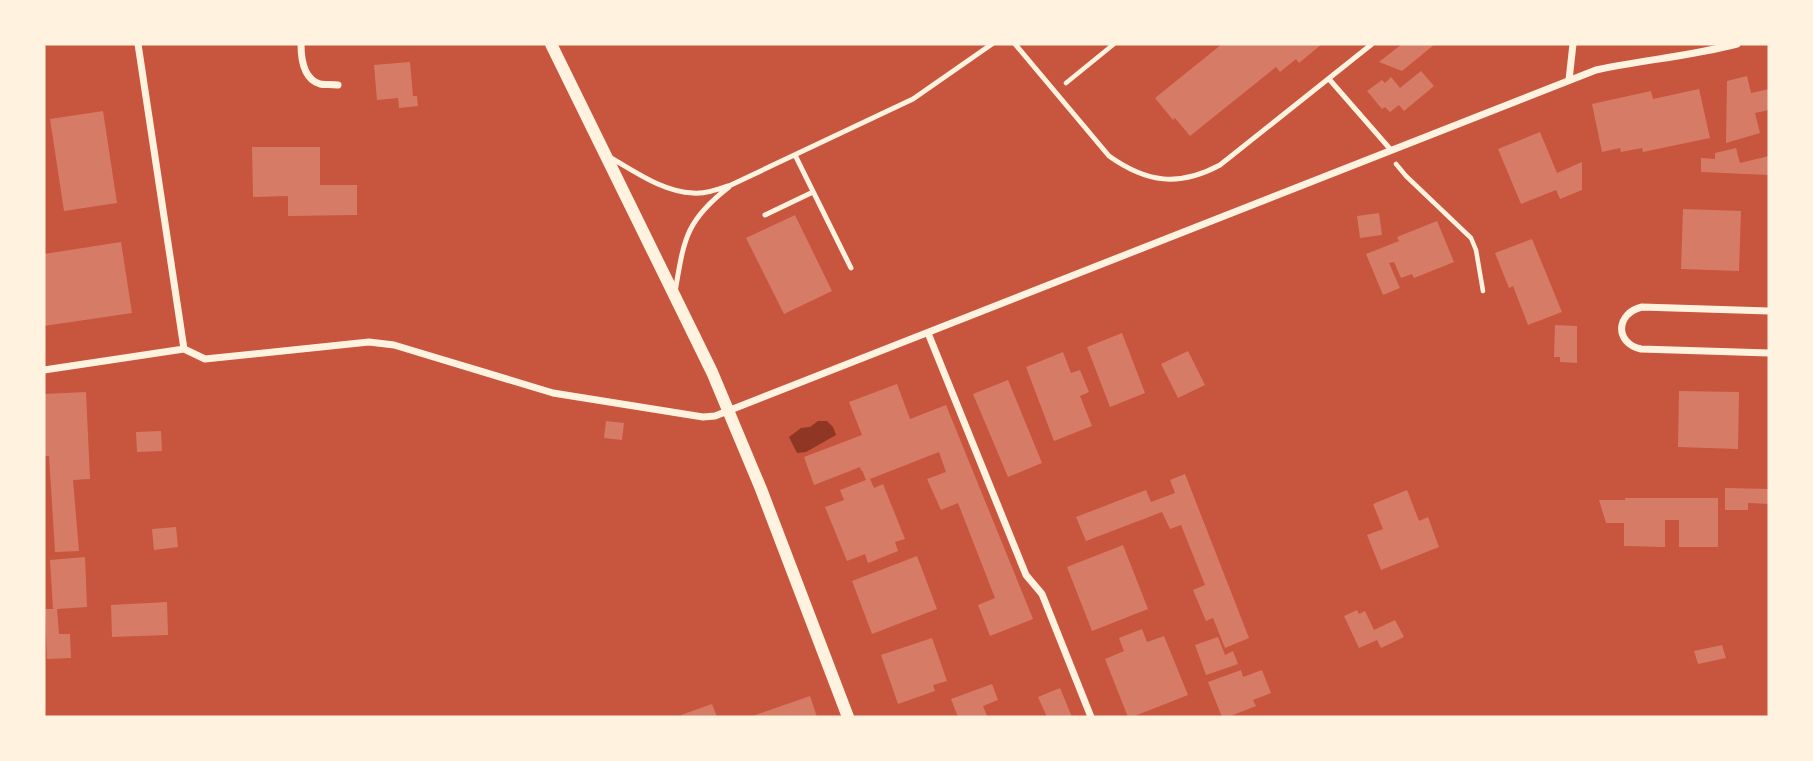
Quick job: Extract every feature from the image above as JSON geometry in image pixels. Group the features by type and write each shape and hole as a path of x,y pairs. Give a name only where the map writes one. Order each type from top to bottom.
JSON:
{"street":[{"path":"138,44 184,349"},
{"path":"301,44 304,69 310,78 318,83 338,85"},
{"path":"551,44 712,372 761,489 848,717"},
{"path":"1569,80 1573,44"},
{"path":"44,370 184,349 205,359 369,342 394,345 553,393 703,417 715,416 1569,80 1606,68 1699,54 1737,44"},
{"path":"1769,312 1642,307 1626,315 1621,328 1627,342 1641,349 1769,353"},
{"path":"928,332 1026,575 1042,594 1091,717"}],"lane":[{"path":"605,154 648,179 672,189 692,193 711,191 731,185 914,99 992,44"},
{"path":"1015,44 1109,156 1139,174 1172,180 1205,173 1220,165 1372,44"},
{"path":"1329,79 1391,150"},
{"path":"795,155 851,268"},
{"path":"674,296 684,239 695,220 714,198 731,185"},
{"path":"765,215 813,192"}],"path":[{"path":"1054,92 1114,44"},
{"path":"1391,150 1398,167 1471,238 1476,250 1483,291"}],"shaded area":[{"path":"818,421 827,421 836,435 806,452 797,453 789,437"}],"building":[{"path":"1222,44 1322,44 1299,63 1296,59 1280,72 1276,67 1190,136 1155,98"},
{"path":"1402,44 1435,44 1402,71 1379,62"},
{"path":"410,62 413,96 417,96 418,106 399,108 398,98 377,100 374,65"},
{"path":"1421,71 1434,86 1404,111 1399,105 1390,112 1385,107 1382,109 1367,91 1382,80 1385,83 1391,77 1400,88"},
{"path":"1747,76 1751,93 1769,89 1769,110 1755,113 1760,133 1726,143 1727,81"},
{"path":"1699,89 1710,138 1643,152 1642,148 1621,152 1620,148 1602,152 1592,104 1651,91 1653,99"},
{"path":"103,111 117,203 64,211 50,119"},
{"path":"1540,132 1557,173 1582,162 1582,190 1560,199 1556,190 1521,204 1498,149"},
{"path":"252,147 320,147 320,185 357,185 357,215 288,216 288,196 253,197"},
{"path":"1736,148 1740,163 1769,156 1769,175 1701,172 1701,158 1715,159 1715,153"},
{"path":"1683,209 1741,211 1739,271 1681,269"},
{"path":"1379,213 1382,235 1360,238 1357,216"},
{"path":"795,215 832,291 784,314 746,238"},
{"path":"1437,221 1454,262 1414,278 1412,274 1401,278 1394,262 1389,263 1400,288 1383,295 1366,254 1399,241 1397,237"},
{"path":"1532,239 1562,312 1528,325 1513,286 1509,288 1495,253"},
{"path":"121,242 132,313 44,326 44,254"},
{"path":"1555,325 1577,326 1577,363 1560,362 1560,357 1554,357"},
{"path":"1122,333 1145,393 1110,407 1087,347"},
{"path":"1188,351 1205,385 1178,398 1161,364"},
{"path":"1063,352 1071,373 1080,370 1089,392 1080,396 1092,426 1054,441 1026,367"},
{"path":"1008,380 1042,463 1008,477 973,394"},
{"path":"897,384 910,419 946,405 1033,619 990,636 978,605 995,598 958,503 941,510 927,479 946,472 939,452 870,479 874,488 883,484 905,539 895,542 898,551 868,563 865,554 847,561 825,507 844,500 840,490 866,480 862,470 860,467 814,485 804,457 862,435 849,402"},
{"path":"1679,391 1739,392 1738,449 1678,447"},
{"path":"86,392 90,479 73,480 79,551 55,552 49,456 44,456 44,394"},
{"path":"606,421 624,423 622,440 604,438"},
{"path":"161,431 162,451 137,452 136,432"},
{"path":"1185,474 1249,638 1225,648 1213,618 1206,621 1193,590 1205,585 1181,525 1170,529 1162,512 1086,541 1076,517 1146,490 1151,502 1175,493 1170,480"},
{"path":"1725,488 1769,489 1769,504 1748,503 1748,510 1725,510"},
{"path":"1407,490 1419,521 1428,517 1439,547 1381,570 1367,535 1383,529 1373,504"},
{"path":"1718,498 1718,547 1679,547 1679,520 1665,520 1665,547 1624,546 1624,523 1606,523 1599,500"},
{"path":"176,527 178,547 154,550 152,529"},
{"path":"1123,545 1148,609 1092,631 1067,567"},
{"path":"917,556 937,609 872,634 852,581"},
{"path":"85,557 87,607 57,609 59,634 70,634 71,658 47,659 45,609 53,609 50,560"},
{"path":"167,602 168,635 112,637 111,605"},
{"path":"1357,610 1359,614 1365,611 1374,630 1395,620 1404,637 1381,648 1377,640 1359,648 1344,616"},
{"path":"1142,629 1147,642 1164,636 1188,695 1128,717 1105,659 1124,651 1119,638"},
{"path":"1218,637 1225,655 1233,651 1238,664 1206,675 1195,645"},
{"path":"932,638 947,681 933,685 935,691 898,704 881,655"},
{"path":"1722,645 1726,658 1698,664 1694,651"},
{"path":"1241,670 1243,677 1262,670 1271,693 1253,700 1256,706 1222,717 1208,682"},
{"path":"992,684 998,700 983,706 987,716 958,717 951,699"},
{"path":"1060,688 1072,717 1047,717 1038,697"},
{"path":"810,696 817,717 750,717"},
{"path":"712,704 717,717 681,717 681,715"}]}
